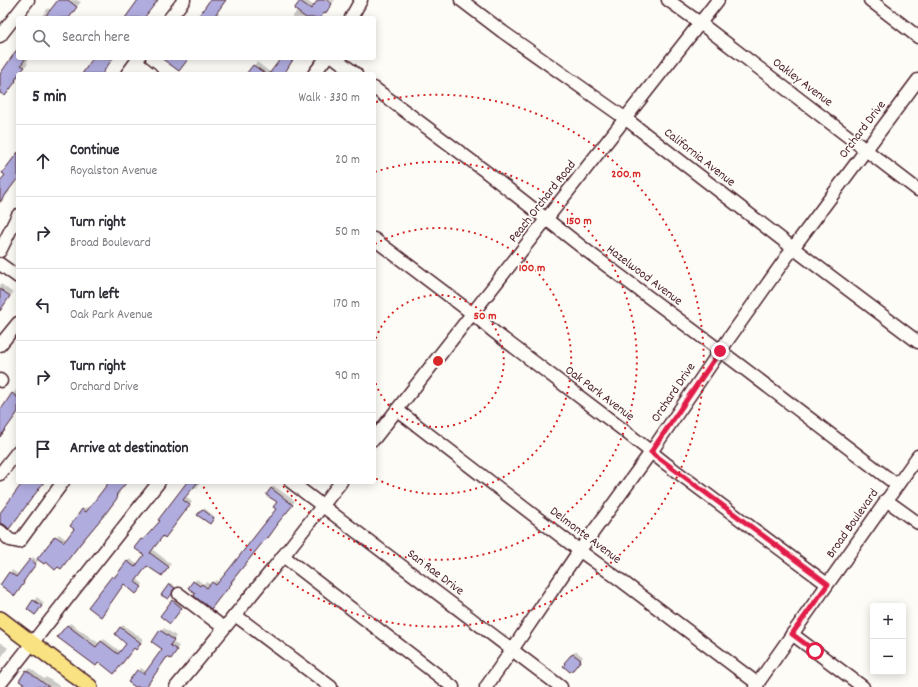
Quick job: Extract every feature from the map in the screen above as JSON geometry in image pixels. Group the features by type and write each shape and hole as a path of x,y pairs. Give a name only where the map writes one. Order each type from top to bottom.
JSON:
{"main road":[{"path":"0,619 90,687"}],"street":[{"path":"0,36 28,0"},
{"path":"172,16 184,0"},
{"path":"352,16 361,0"},
{"name":"California Avenue","path":"461,0 503,32 626,119 918,342"},
{"name":"Oakley Avenue","path":"668,0 918,190"},
{"name":"Peach Orchard Road","path":"376,436 718,0"},
{"path":"870,0 918,37"},
{"path":"129,72 138,60 149,72"},
{"path":"316,72 324,60"},
{"path":"338,60 353,72"},
{"name":"Orchard Drive","path":"486,687 793,248 918,80"},
{"name":"Hazelwood Avenue","path":"376,89 897,485"},
{"path":"0,251 16,219"},
{"name":"Oak Park Avenue","path":"376,241 651,452 828,584"},
{"path":"0,264 16,276"},
{"path":"0,345 16,325"},
{"name":"Delmonte Avenue","path":"397,410 756,685"},
{"path":"0,474 16,454"},
{"name":"Broad Boulevard","path":"756,685 918,456"},
{"path":"0,531 10,540 19,542 61,484"},
{"path":"0,684 156,484"},
{"name":"San Rae Drive","path":"294,484 561,687"},
{"path":"176,687 283,556 339,484"},
{"path":"886,500 918,523"},
{"path":"283,556 453,687"},
{"path":"179,594 224,628"},
{"path":"235,614 330,687"},
{"path":"792,634 862,687"}],"building":[{"path":"58,0 68,0 77,7 70,16 46,16"},
{"path":"138,0 158,0 146,16 126,16"},
{"path":"210,0 226,0 214,16 198,16"},
{"path":"318,0 327,0 332,4 325,14 324,13 322,16 303,16 294,9 300,1 311,9"},
{"path":"16,51 16,60 25,60 21,65 25,67 21,72 16,72 16,81 5,96 0,93 0,74"},
{"path":"92,60 112,60 103,72 83,72"},
{"path":"164,60 187,60 179,71"},
{"path":"280,60 293,60 285,72 270,72"},
{"path":"253,65 263,72 248,72"},
{"path":"16,155 16,181 0,202 0,181 5,175 2,173"},
{"path":"0,289 10,296 0,311"},
{"path":"12,393 16,396 16,415 0,437 0,408 2,408"},
{"path":"22,484 43,484 9,529 0,523 0,513"},
{"path":"107,484 125,484 116,495 118,497 106,513 61,569 58,567 55,570 46,562 44,564 37,559 55,536 64,542 74,529 70,526 82,509 86,512"},
{"path":"185,484 196,484 183,500 190,505 165,538 163,536 150,553 169,567 162,576 147,566 135,582 142,587 136,594 124,584 101,617 88,607 112,576 114,578 127,561 135,567 144,555 134,548 141,539 143,540 160,521 158,520"},
{"path":"271,488 293,505 211,609 194,596 195,593 188,588 193,581 200,586 202,584 207,588 212,582 216,585 276,509 273,507 277,502 266,495"},
{"path":"202,509 214,518 210,524 197,515"},
{"path":"30,559 36,564 15,596 0,585 9,572 16,577"},
{"path":"169,584 175,588 168,599 161,595"},
{"path":"33,600 42,606 35,615 27,609"},
{"path":"172,600 182,608 170,624 160,616"},
{"path":"67,625 96,647 101,641 118,654 126,644 115,634 120,627 141,643 136,650 134,648 114,674 99,662 96,666 57,637"},
{"path":"160,630 174,640 170,645 177,650 171,659 167,657 146,687 135,687 128,682 137,670 144,674 162,649 152,642"},
{"path":"573,654 581,660 570,672 563,666"},
{"path":"26,670 49,687 28,687 19,681"}],"route":[{"path":"720,351 651,452 828,584 792,634 815,651"}]}
